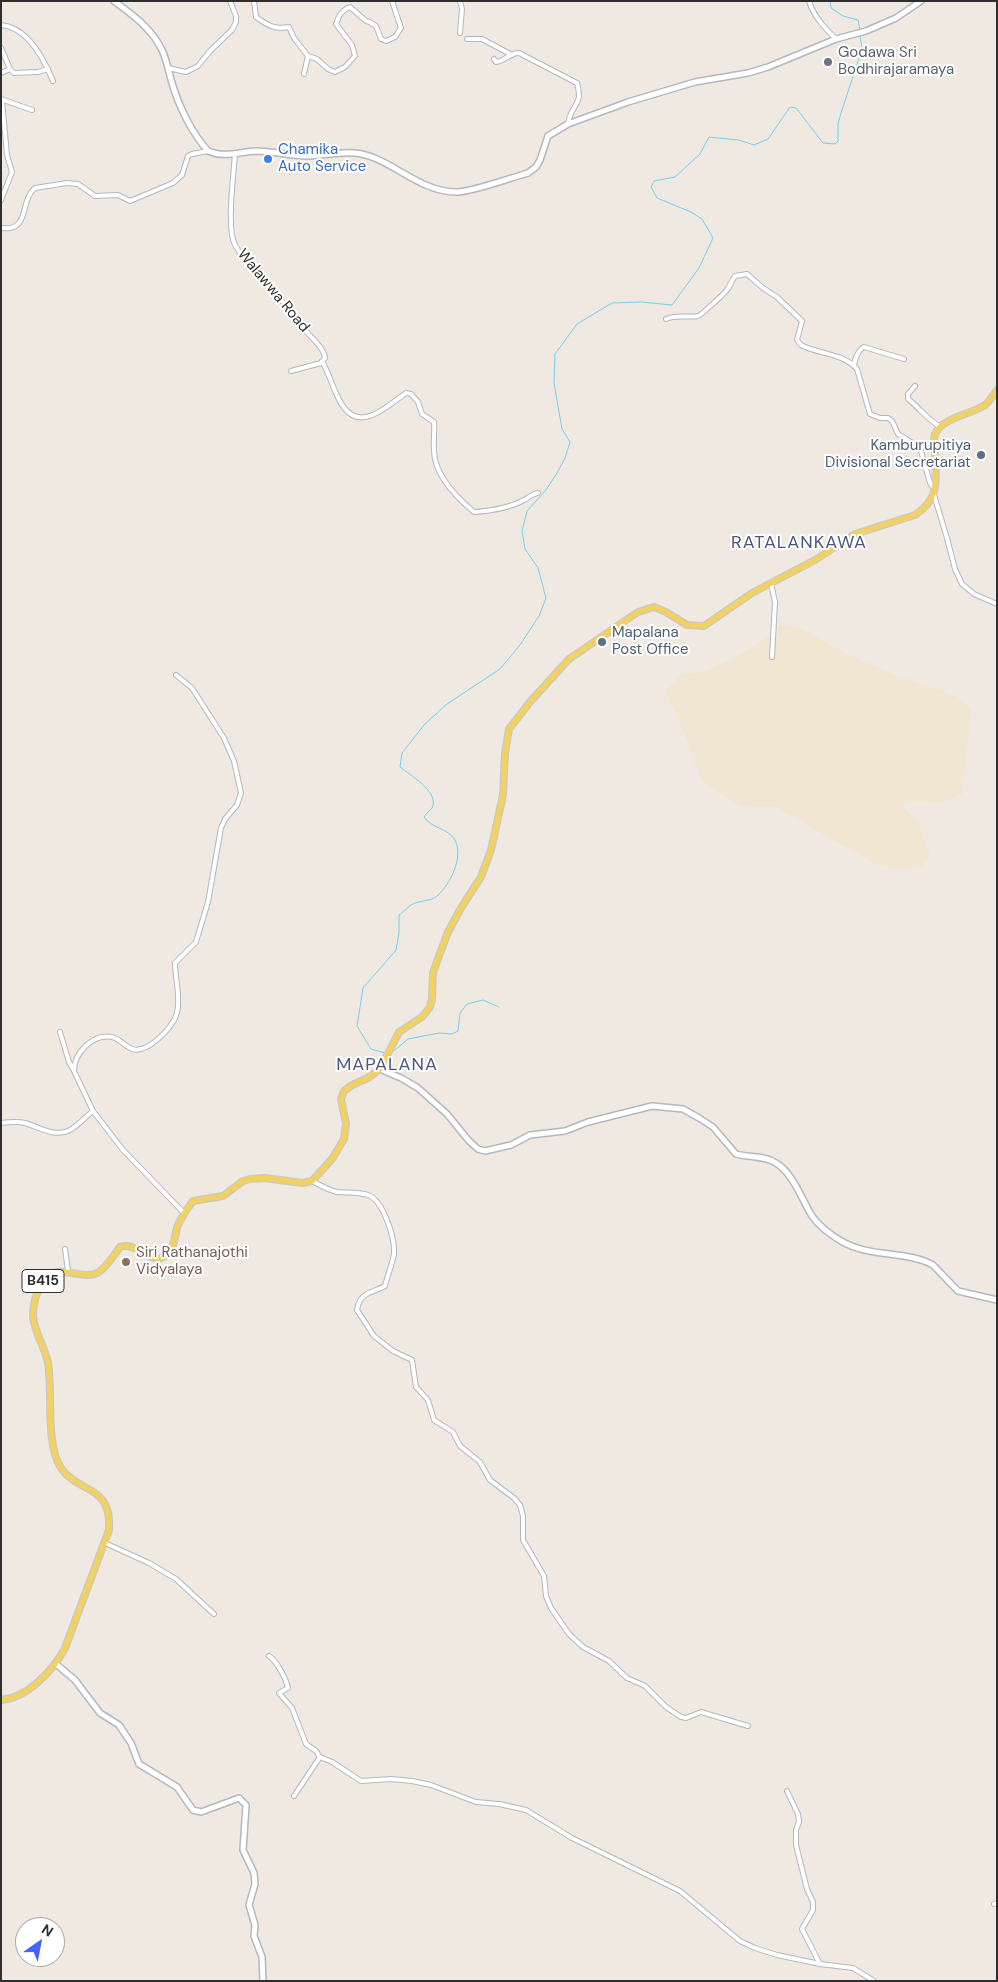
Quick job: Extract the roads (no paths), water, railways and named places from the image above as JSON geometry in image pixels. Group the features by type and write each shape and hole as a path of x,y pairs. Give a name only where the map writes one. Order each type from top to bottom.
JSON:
{"main road":[{"path":"114,1 147,28 163,51 177,96 189,122 208,151 223,156 257,151 304,156 357,153 385,163 407,177 440,190 459,192 528,173 536,167 540,160 548,136 568,124 628,102 694,82 761,69 836,39 866,31 896,18 921,1"},
{"path":"184,1213 193,1201 222,1196 243,1181 250,1179 265,1178 302,1184 312,1181 332,1159 344,1139 346,1124 342,1099 344,1091 380,1069 399,1032 422,1016 430,1007 434,972 448,932 461,908 482,877 491,850 503,794 505,753 509,729 568,659 638,612 654,607 687,625 704,626 752,593 815,560 855,534 915,515 922,511 934,495 937,485 934,439 937,432 941,427 985,405 997,390"},
{"path":"380,1069 418,1088 447,1114 469,1141 478,1149 485,1151 511,1145 530,1135 565,1131 588,1122 652,1106 683,1109 713,1128 736,1154 777,1163 800,1192 813,1218 821,1227 842,1242 874,1253 928,1262 958,1291 997,1300"},
{"name":"B415","path":"1,1700 9,1700 28,1690 56,1664 65,1648 105,1543 110,1523 106,1505 99,1495 62,1469 54,1453 48,1362 33,1319 34,1302 42,1282 56,1272 68,1271 93,1275 99,1272 120,1247 125,1245 134,1247 147,1256 164,1257 172,1248 177,1227 184,1213"},
{"path":"56,1664 75,1680 100,1713 119,1725 131,1743 139,1764 177,1787 194,1810 201,1812 238,1798 246,1804 243,1850 254,1873 256,1884 249,1905 255,1925 254,1936 262,1957 263,1981"}],"street":[{"path":"168,68 186,72 198,66 210,51 232,30 236,22 230,1"},
{"path":"254,1 256,17 268,26 289,27 294,38 308,56 317,59 328,69 335,72 350,62 355,56 352,45 336,24 338,16 344,9 350,7 366,22 376,26 381,39 386,41 395,37 401,28 392,1"},
{"path":"460,1 462,10 460,33"},
{"path":"809,1 812,11 819,21 836,39"},
{"path":"1,25 12,27 23,35 36,49 53,81"},
{"path":"467,39 482,39 512,55"},
{"path":"1,48 10,69 14,73 38,72 48,69"},
{"path":"494,59 496,62 512,55 514,52 519,53 577,83 578,101 571,110 568,124"},
{"path":"304,74 308,56"},
{"path":"1,72 10,69"},
{"path":"1,200 12,172 7,155 2,100 32,110"},
{"path":"1,228 15,227 21,222 24,217 26,199 35,188 67,183 78,184 95,196 118,196 130,201 173,182 182,175 188,156 208,151"},
{"name":"Walawwa Road","path":"235,153 231,215 232,236 235,245 268,282 302,327 324,352 325,358 322,361"},
{"path":"666,319 672,316 698,316 703,314 708,306 728,290 735,276 747,274 777,297 802,321 798,340 801,345 840,358 854,366 870,414 880,418 888,418 892,421 898,434 918,448 923,455 930,483 932,486 937,485"},
{"path":"854,366 855,360 863,347 904,359"},
{"path":"291,371 322,361 343,407 352,417 362,418 374,415 406,393 411,394 418,402 422,414 434,422 436,433 434,451 437,466 450,489 462,503 474,512 505,507 525,499 531,494 538,493"},
{"path":"915,386 908,394 908,399 920,408 924,415 941,427"},
{"path":"934,495 948,538 955,570 962,584 974,594 997,604"},
{"path":"770,583 775,602 772,657"},
{"path":"74,1071 74,1065 82,1050 95,1040 109,1037 115,1038 132,1049 141,1049 154,1043 173,1021 177,1012 178,1001 175,963 196,942 208,902 221,828 225,819 237,805 240,793 234,762 224,738 192,688 176,675"},
{"path":"60,1032 69,1062 93,1111 139,1168 184,1213"},
{"path":"1,1123 26,1123 48,1132 66,1132 93,1111"},
{"path":"312,1181 337,1192 369,1195 375,1198 379,1204 394,1244 394,1255 385,1286 369,1291 359,1304 357,1310 374,1336 394,1351 412,1360 416,1387 428,1400 434,1420 452,1432 460,1446 480,1462 490,1480 514,1498 520,1506 524,1516 524,1540 544,1576 546,1596 550,1608 568,1634 583,1647 609,1661 627,1678 645,1686 666,1707 681,1717 686,1718 701,1712 748,1726"},
{"path":"65,1249 68,1271"},
{"path":"105,1543 149,1563 176,1579 214,1614"},
{"path":"269,1656 273,1659 279,1671 286,1677 288,1688 279,1693 292,1708 306,1744 316,1751 320,1757 332,1762 361,1781 391,1779 412,1781 431,1785 476,1802 499,1804 526,1810 572,1838 680,1891 740,1941 777,1955 820,1964 853,1968 874,1981"},
{"path":"294,1796 320,1757"},
{"path":"788,1791 798,1814 799,1822 796,1830 796,1845 807,1889 813,1902 813,1910 802,1929 820,1964"}],"waterway":[{"path":"830,1 831,8 843,16 858,20 860,30"},
{"path":"385,1053 371,1049 357,1026 363,988 396,950 399,933 399,915 411,905 434,898 442,891 451,878 458,854 455,840 452,836 431,824 424,817 432,808 432,796 417,779 400,767 402,753 425,724 447,704 500,669 520,645 539,616 546,598 538,568 525,549 522,531 527,511 546,490 557,473 565,458 570,442 562,429 554,383 555,354 577,324 612,303 641,302 672,305 699,268 713,238 702,219 691,212 657,198 651,187 654,181 675,177 700,154 709,137 739,140 754,145 768,139 790,107 796,108 823,143 835,144 838,141 838,124 862,49 860,34"},
{"path":"391,1051 408,1039 439,1033 452,1034 458,1031 460,1013 467,1004 483,1000 499,1007"}],"place":[{"name":"Godawa Sri Bodhirajaramaya","path":"828,62"},
{"name":"Chamika Auto Service","path":"268,159"},
{"name":"Kamburupitiya Divisional Secretariat","path":"981,455"},
{"name":"Mapalana Post Office","path":"602,642"},
{"name":"Siri Rathanajothi Vidyalaya","path":"126,1262"}],"district":[{"name":"RATALANKAWA","path":"799,543"},
{"name":"MAPALANA","path":"387,1065"}]}
